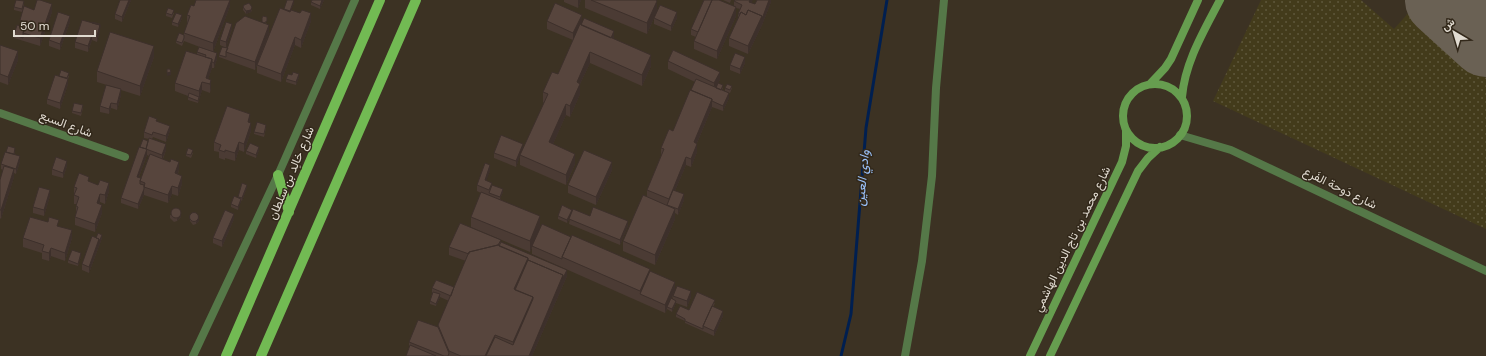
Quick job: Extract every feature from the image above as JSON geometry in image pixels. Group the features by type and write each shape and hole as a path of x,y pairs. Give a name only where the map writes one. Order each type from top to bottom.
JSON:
{"main road":[{"name":"شارع خالِد بن سلطان","path":"226,356 380,0"},
{"path":"261,356 416,0"},
{"path":"278,175 289,212"}],"street":[{"path":"193,356 278,175 355,0"},
{"path":"905,356 922,261 932,176 936,88 944,0"},
{"path":"1150,84 1165,68 1198,0"},
{"path":"1182,97 1165,85 1150,84 1136,89 1126,101 1123,115 1126,130 1134,140 1144,146 1152,148 1160,147 1175,141 1180,135 1185,128 1187,112 1182,97 1184,78 1190,60 1220,0"},
{"name":"شارع السبع","path":"0,113 124,157"},
{"name":"شارع محمد بن تاج الدين الهاشمي","path":"1030,356 1122,162 1126,146 1126,130"},
{"name":"شارع دَوحة الفَرع","path":"1180,135 1232,150 1486,272"},
{"path":"1050,356 1138,171 1148,158 1160,147"}],"sand":[{"path":"1261,0 1361,0 1394,29 1411,10 1486,78 1486,229 1213,101"}],"building":[{"path":"16,0 24,1 22,9 14,7"},
{"path":"37,0 52,4 40,38 23,33 27,23 20,20 24,6 34,10"},
{"path":"120,0 129,0 122,17 115,14"},
{"path":"196,0 230,0 213,43 184,33 190,16 187,15 191,5 194,6"},
{"path":"287,0 294,0 290,11 284,9"},
{"path":"312,0 322,0 320,6 311,2"},
{"path":"591,0 656,0 657,1 647,23"},
{"path":"704,0 712,0 698,32 691,29"},
{"path":"712,0 719,0 736,7 717,51 694,41"},
{"path":"750,0 749,2 755,4 757,0 769,0 762,19 762,16 748,10 746,15 741,12 738,14 742,5 734,1"},
{"path":"249,3 252,7 251,10 246,11 243,7"},
{"path":"555,3 582,15 573,33 547,21"},
{"path":"660,5 677,12 671,26 654,18"},
{"path":"168,8 174,10 172,15 166,13"},
{"path":"280,8 290,12 291,10 300,13 302,10 311,13 301,40 295,37 281,74 257,65"},
{"path":"748,10 762,16 748,46 729,38 741,12 746,15"},
{"path":"58,12 70,16 60,44 49,40"},
{"path":"176,13 182,15 178,24 172,22"},
{"path":"245,16 269,25 255,62 226,52 236,23"},
{"path":"263,16 267,17 267,21 264,23 262,22"},
{"path":"584,18 614,31 611,38 581,25"},
{"path":"82,20 100,25 97,36 92,35 88,46 75,42"},
{"path":"226,22 232,24 226,42 220,40"},
{"path":"580,24 651,55 642,75 590,52 577,82 580,84 570,106 566,104 549,142 575,154 566,175 520,155 548,94 543,92 552,72 558,74"},
{"path":"17,25 25,27 23,38 14,35"},
{"path":"110,32 154,46 140,86 97,71"},
{"path":"179,33 184,35 182,43 176,41"},
{"path":"0,45 18,51 8,77 0,74"},
{"path":"199,47 217,53 214,63 212,62 212,59 205,57 206,55 197,52"},
{"path":"222,47 228,48 226,57 219,55"},
{"path":"673,50 720,72 714,83 668,61"},
{"path":"186,51 212,59 206,78 211,80 210,84 202,82 199,91 175,83"},
{"path":"735,53 745,57 740,69 730,65"},
{"path":"167,69 170,69 171,72 167,73"},
{"path":"61,70 69,73 67,78 59,76"},
{"path":"293,72 299,74 296,82 286,79 288,74 292,75"},
{"path":"55,75 68,79 60,103 47,99"},
{"path":"696,79 729,93 723,106 712,101 712,99 691,90"},
{"path":"718,83 723,85 721,90 716,88"},
{"path":"727,84 732,86 730,90 725,88"},
{"path":"106,85 121,89 117,104 111,103 109,109 100,106"},
{"path":"690,90 712,99 694,142 697,144 691,159 686,157 669,199 647,190 664,149 661,148 669,129 673,131"},
{"path":"189,93 199,97 198,101 188,97"},
{"path":"74,103 83,105 81,113 72,111"},
{"path":"227,106 250,114 248,122 251,123 244,144 239,142 235,153 219,150 221,145 214,142"},
{"path":"149,116 157,119 156,121 170,126 166,136 153,132 152,135 144,132"},
{"path":"257,122 266,125 264,134 254,132"},
{"path":"501,135 523,144 516,161 494,153"},
{"path":"149,138 166,144 162,155 146,149"},
{"path":"143,139 148,141 146,149 140,147"},
{"path":"250,143 259,147 256,155 246,151"},
{"path":"8,146 15,148 14,154 6,152"},
{"path":"139,147 147,149 137,177 141,178 140,184 144,185 144,189 138,204 121,198"},
{"path":"188,148 193,150 191,155 186,154"},
{"path":"584,150 612,162 596,197 568,185"},
{"path":"5,152 20,156 16,169 1,164"},
{"path":"150,154 170,162 171,159 179,162 175,173 182,176 178,188 172,186 168,195 144,187 145,183 140,181"},
{"path":"56,157 67,161 63,173 52,169"},
{"path":"485,163 490,165 485,180 492,183 489,190 477,185"},
{"path":"4,166 14,169 0,210 0,180"},
{"path":"79,173 89,177 88,181 98,185 100,180 109,183 105,195 100,194 97,203 102,205 95,224 75,217 79,197 74,195 77,188 74,187"},
{"path":"242,183 247,185 242,198 238,197"},
{"path":"492,185 503,189 500,197 489,193"},
{"path":"39,187 50,190 44,210 33,207"},
{"path":"673,190 684,194 678,209 667,205"},
{"path":"481,192 540,216 530,241 471,217"},
{"path":"643,195 675,209 655,255 623,241"},
{"path":"234,196 241,199 238,207 231,204"},
{"path":"562,205 572,210 567,220 558,216"},
{"path":"593,207 628,221 620,240 569,219 573,209 590,216"},
{"path":"174,208 178,208 180,209 180,217 174,218 171,215 171,211"},
{"path":"225,210 234,214 222,241 213,238"},
{"path":"194,212 199,217 194,222 189,217"},
{"path":"30,217 48,222 49,217 59,220 57,226 72,230 65,253 51,248 49,253 42,251 44,245 23,238"},
{"path":"460,223 501,240 498,245 469,252 469,254 449,247"},
{"path":"542,224 571,237 562,259 532,246"},
{"path":"98,233 102,235 99,242 99,239 96,238"},
{"path":"572,235 650,269 640,291 562,257"},
{"path":"92,236 99,239 89,267 82,264"},
{"path":"501,242 567,270 563,278 563,275 499,246"},
{"path":"498,245 528,258 514,289 533,297 513,342 495,335 485,356 461,356 449,351 438,325 469,252"},
{"path":"72,250 81,253 78,264 68,260"},
{"path":"528,260 563,275 529,356 486,356 495,337 513,345 533,299 533,297 515,290"},
{"path":"650,271 675,282 665,305 640,294"},
{"path":"436,280 454,287 451,296 432,288"},
{"path":"677,286 691,291 687,301 673,296"},
{"path":"433,292 440,294 436,304 430,301"},
{"path":"697,292 715,300 703,329 685,321 685,319 676,314 680,306 689,310"},
{"path":"671,298 676,301 672,309 667,307"},
{"path":"712,306 723,311 714,331 703,326"},
{"path":"418,320 438,327 449,353 448,356 444,356 409,342"},
{"path":"410,345 436,356 406,356"}],"waterway":[{"name":"وادي العين","path":"841,356 851,314 866,128 887,0"}],"runway":[{"path":"1441,0 1486,41"}]}
